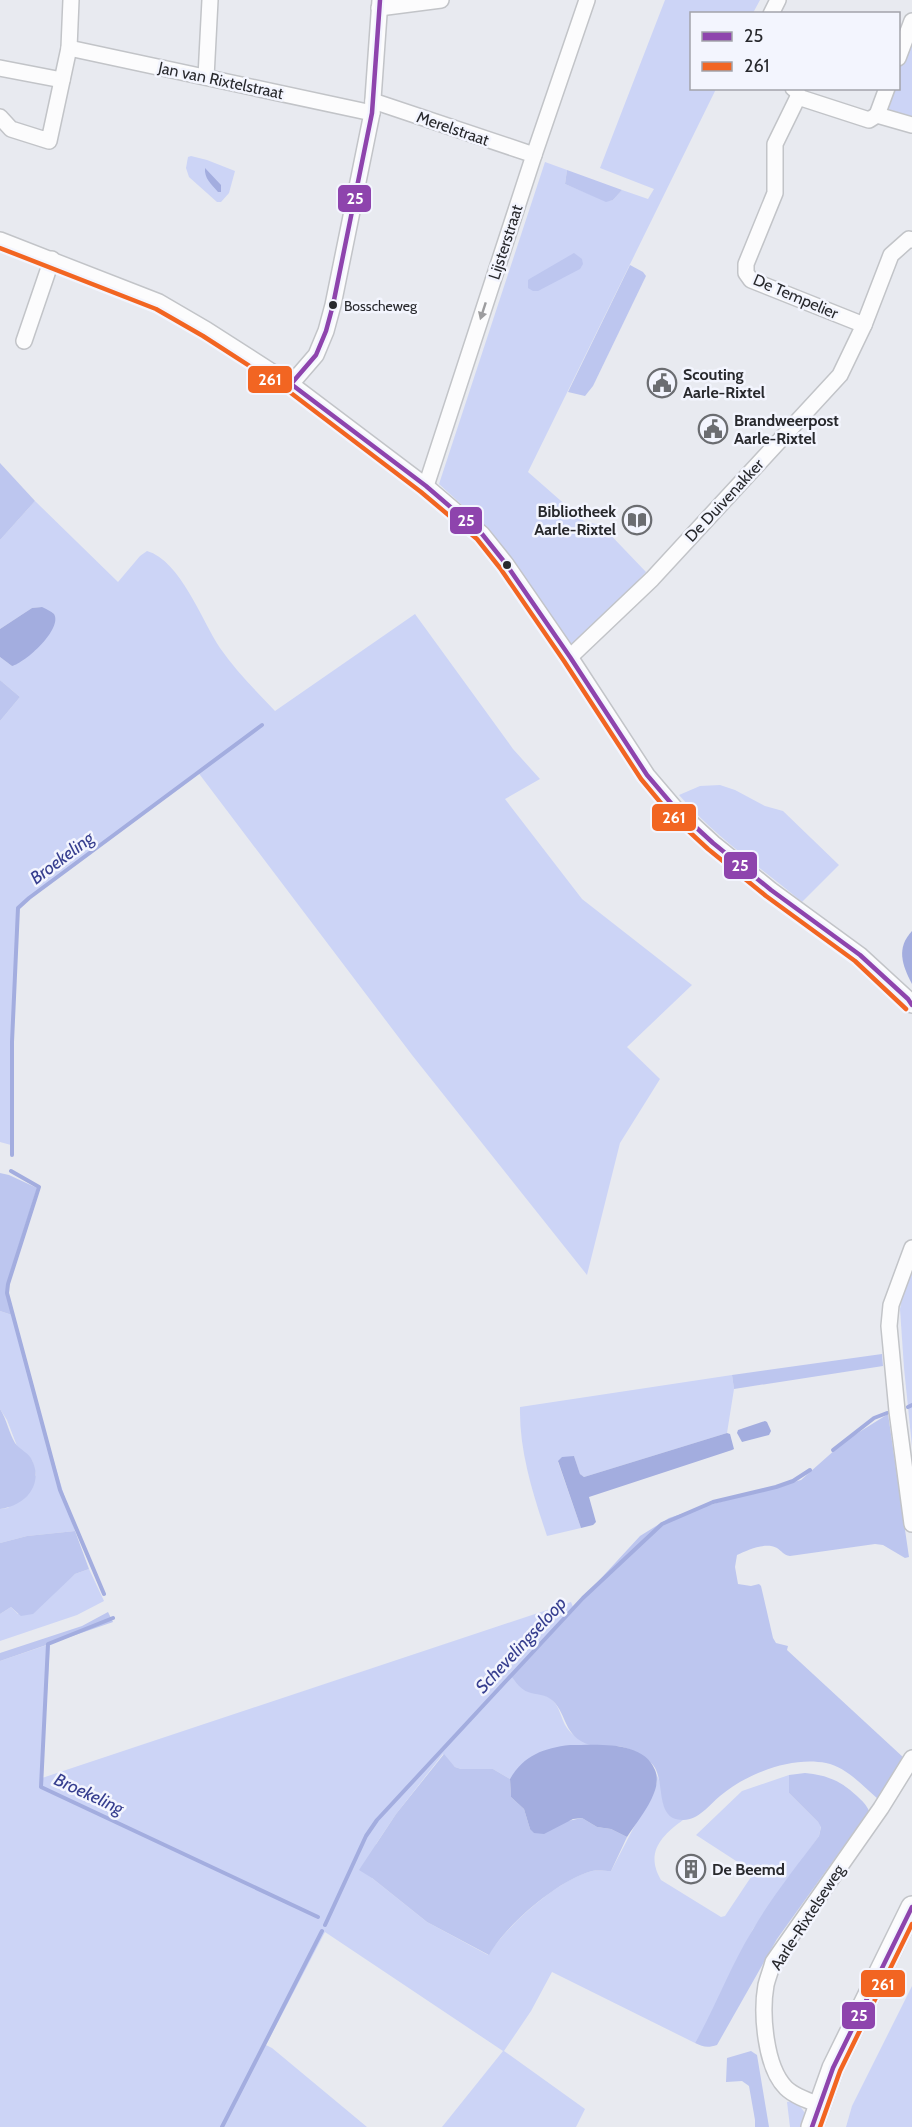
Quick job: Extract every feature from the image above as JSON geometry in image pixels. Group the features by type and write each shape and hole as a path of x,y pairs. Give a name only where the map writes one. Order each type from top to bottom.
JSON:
{"street":[{"path":"0,117 11,129 49,141 69,48 71,0"},
{"path":"206,77 210,0"},
{"path":"291,384 316,355 333,305 373,107 380,4 441,0"},
{"name":"Lijsterstraat","path":"426,486 587,0"},
{"path":"900,53 912,21"},
{"name":"Jan van Rixtelstraat","path":"69,48 206,77 373,107"},
{"path":"0,68 62,80"},
{"path":"795,93 869,120 877,115 886,90"},
{"name":"De Tempelier","path":"795,93 775,144 775,193 751,249 746,264 746,273 751,280 864,325"},
{"name":"Merelstraat","path":"373,107 534,155"},
{"path":"877,115 912,124"},
{"name":"De Duivenakker","path":"570,657 652,579 840,375 864,325 891,255 909,239 912,240"},
{"path":"0,240 159,302 291,384 426,486 482,534 506,564 647,776 676,809 713,843 771,890 860,955 912,1005"},
{"path":"24,341 52,260"},
{"path":"912,1248 891,1305 889,1326 897,1411 912,1524"},
{"name":"Aarle-Rixtelseweg","path":"820,2105 787,2089 775,2072 765,2021 766,1985 773,1962 881,1808 912,1758"},
{"path":"813,2127 833,2068 912,1907"}],"shaded area":[{"path":"665,0 760,0 754,12 690,12 690,90 716,90 528,472 585,522 601,525 646,572 573,650 484,525 439,484 545,162 567,170 565,184 606,201 613,200 622,190 648,199 654,189 600,168"},
{"path":"912,21 912,125 877,115 887,90 900,90 900,55"},
{"path":"191,156 235,171 229,193 221,202 217,202 189,177 186,168 188,157"},
{"path":"205,168 221,185 221,192 218,192 208,181"},
{"path":"567,170 622,190 613,200 606,202 565,184"},
{"path":"574,253 582,259 583,264 580,269 538,291 528,288 528,280"},
{"path":"630,265 646,276 593,386 585,396 568,392"},
{"path":"0,463 35,501 0,540"},
{"path":"35,501 118,582 147,551 170,566 189,593 220,648 239,673 275,711 415,614 513,749 540,779 505,799 582,899 692,985 627,1047 660,1079 620,1143 587,1275 412,1055 197,771 18,908 11,1040 11,1145 0,1142 0,721 20,697 0,680 0,657 12,666 42,607 32,608 0,629 0,540"},
{"path":"42,607 54,614 53,628 33,652 12,666 0,657 0,629 32,608"},
{"path":"0,680 20,697 0,721"},
{"path":"720,785 735,790 765,806 783,811 839,865 802,902 708,825 679,795 700,786"},
{"path":"912,931 912,984 903,963 902,950"},
{"path":"0,1173 37,1188 6,1286 6,1295 12,1315 0,1311"},
{"path":"912,1268 912,1446 900,1309 903,1292"},
{"path":"0,1311 12,1315 75,1531 27,1536 0,1543 0,1509 8,1508 36,1475 32,1460 17,1446 0,1409"},
{"path":"882,1354 883,1366 734,1389 732,1375"},
{"path":"732,1375 734,1389 727,1433 584,1477 580,1474 574,1456 558,1462 581,1528 547,1536 524,1456 520,1407"},
{"path":"0,1409 15,1443 32,1460 36,1478 30,1493 24,1499 17,1504 0,1509"},
{"path":"888,1414 909,1557 905,1558 883,1545 875,1544 790,1556 777,1548 767,1546 757,1547 737,1555 735,1567 738,1584 751,1586 759,1584 761,1586 776,1643 788,1646 787,1650 904,1758 878,1799 840,1768 826,1763 798,1762 756,1774 731,1788 693,1818 682,1820 673,1818 663,1805 658,1777 650,1762 626,1748 594,1746 581,1741 570,1731 553,1701 525,1691 511,1676 640,1536 669,1518 801,1480 845,1441"},
{"path":"765,1421 771,1431 769,1435 742,1442 737,1433 738,1430"},
{"path":"727,1433 730,1434 734,1449 732,1450 589,1497 596,1522 581,1528 558,1461 562,1457 574,1456 580,1474 584,1477"},
{"path":"75,1531 89,1569 75,1574 33,1614 21,1616 11,1607 0,1614 0,1543 27,1536"},
{"path":"89,1569 104,1601 77,1615 0,1641 0,1614 11,1607 18,1614 56,1590 75,1574"},
{"path":"571,1602 573,1607 550,1632 527,1691 550,1698 569,1731 591,1745 570,1745 513,1775 510,1779 493,1769 455,1767 443,1754 396,1814 376,1844 372,1878 427,1922 488,1955 520,1918 549,1894 578,1876 592,1871 611,1871 657,1783 656,1774 668,1813 683,1820 668,1832 658,1846 655,1853 656,1870 661,1880 721,1917 725,1916 751,1877 750,1870 696,1835 742,1791 789,1775 789,1793 821,1826 819,1836 753,1929 708,2022 695,2043 552,1972 531,2011 504,2051 585,2109 576,2127 442,2127 503,2051 325,1932 266,2045 367,2127 0,2127 0,1661 50,1644 42,1778"},
{"path":"108,1612 113,1622 0,1661 0,1653 82,1626"},
{"path":"570,1745 618,1746 640,1753 649,1760 657,1776 655,1790 627,1837 611,1829 597,1827 582,1818 573,1819 544,1834 534,1833 530,1829 524,1809 511,1797 510,1779 528,1758 552,1748"},
{"path":"444,1754 455,1767 493,1769 510,1779 511,1797 524,1809 530,1829 582,1818 597,1827 611,1829 627,1837 611,1871 592,1871 549,1894 507,1930 489,1955 427,1922 359,1870 396,1814"},
{"path":"805,1773 827,1777 845,1786 865,1804 869,1811 777,1939 717,2045 708,2047 695,2043 759,1919 819,1836 821,1827 818,1822 789,1793 789,1775"},
{"path":"912,1986 912,2127 846,2127 852,2106"},
{"path":"751,2051 757,2055 769,2127 755,2127 749,2086 742,2081 726,2082 727,2058"},
{"path":"793,2101 800,2106 809,2119 805,2127 790,2127 787,2102"}],"waterway":[{"name":"Broekeling","path":"12,1155 12,1042 18,908 262,725"},
{"name":"Broekeling","path":"11,1171 39,1187 7,1293 60,1490 104,1594"},
{"name":"Schevelingseloop","path":"908,1407 912,1405"},
{"name":"Schevelingseloop","path":"833,1450 874,1418 887,1413"},
{"name":"Schevelingseloop","path":"325,1925 366,1836 377,1820 583,1598 662,1524 713,1502 793,1481 810,1470"},
{"name":"Broekeling","path":"113,1618 48,1644 41,1787 318,1917"},
{"name":"Schevelingseloop","path":"222,2127 322,1931"}],"transit line":[{"name":"25","path":"291,384 316,355 333,305 372,113 380,0"},
{"name":"261","path":"0,248 156,309 203,336 287,390 421,492 477,539 500,568 564,661 641,779 670,814 708,849 766,896 855,961 906,1009"},
{"name":"25","path":"291,384 426,486 482,534 506,564 570,657 647,775 676,809 713,843 771,890 860,955 912,1005"},
{"name":"25","path":"812,2127 833,2068 912,1907"},
{"name":"261","path":"820,2127 840,2071 912,1924"}],"place":[{"name":"Bosscheweg","path":"333,305"},
{"name":"Scouting Aarle-Rixtel","path":"662,383"},
{"name":"Brandweerpost Aarle-Rixtel","path":"713,429"},
{"name":"Bibliotheek Aarle-Rixtel","path":"637,520"},
{"name":"De Beemd","path":"691,1869"}]}
